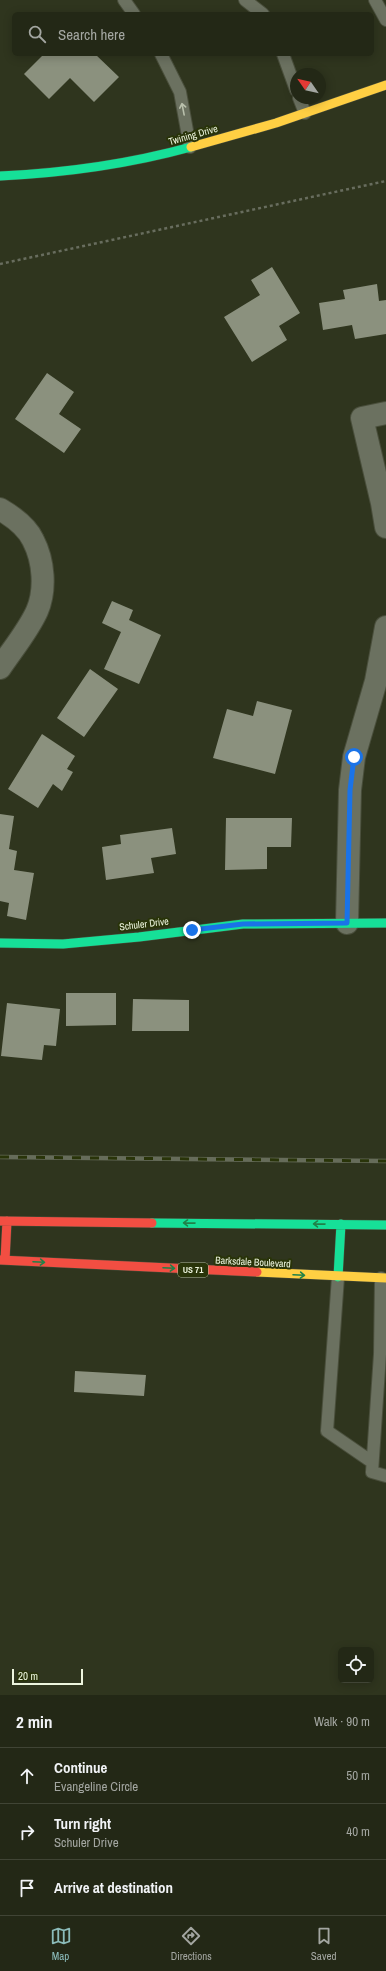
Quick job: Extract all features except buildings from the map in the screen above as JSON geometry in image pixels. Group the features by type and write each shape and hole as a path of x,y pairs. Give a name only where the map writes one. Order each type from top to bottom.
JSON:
{"main road":[{"name":"Twining Drive","path":"0,176 49,174 166,154 305,113 386,85"},
{"name":"Schuler Drive","path":"0,943 63,944 139,937 243,924 386,923"},
{"path":"3,1260 4,1221 386,1225"},
{"path":"338,1277 341,1224"},
{"name":"Barksdale Boulevard","path":"3,1260 384,1278"}],"street":[{"path":"386,413 362,418 382,503 386,527"},
{"path":"0,668 37,611 42,591 42,567 33,539 7,513"},
{"path":"347,923 350,790 354,757 376,681 386,627"}],"lane":[{"path":"124,0 133,12"},
{"path":"246,0 261,12"},
{"path":"375,0 386,20"},
{"path":"162,56 180,92 190,147"},
{"path":"284,56 290,73"},
{"path":"301,104 305,113"},
{"path":"338,1277 327,1431 372,1462"},
{"path":"384,1278 383,1354 372,1472 386,1476"}],"path":[{"path":"0,264 386,181"}],"railway":[{"path":"0,1157 386,1161"}],"traffic: fast":[{"path":"0,176 48,173 96,167 191,147"},
{"path":"0,943 63,944 139,937 243,924 386,923"},
{"path":"152,1223 386,1225"},
{"path":"338,1277 341,1224"}],"traffic: slow":[{"path":"191,147 276,123 386,85"},
{"path":"257,1272 386,1278"}],"traffic: jam":[{"path":"0,1221 152,1223"},
{"path":"5,1260 7,1221"},
{"path":"0,1260 257,1272"}],"route":[{"path":"192,930 243,924 347,923 350,790 354,757"}]}
